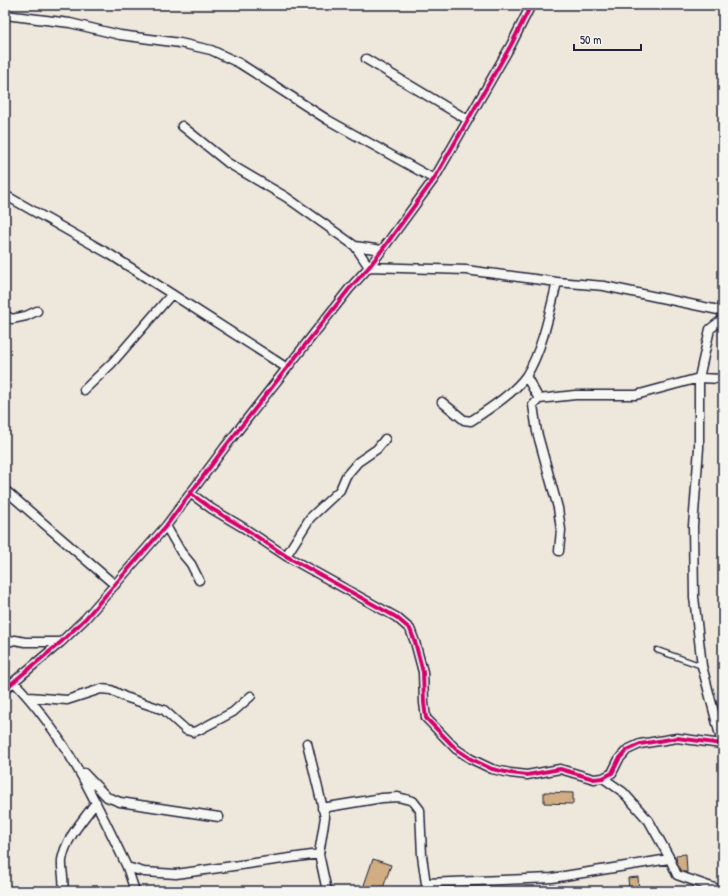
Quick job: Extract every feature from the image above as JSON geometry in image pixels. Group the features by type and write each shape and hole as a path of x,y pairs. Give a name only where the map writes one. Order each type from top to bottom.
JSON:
{"street":[{"path":"5,689 61,642 85,619 166,526 287,368 349,289 369,267 434,179 511,45 531,5"},
{"path":"5,15 70,23 120,35 211,50 239,63 335,123 434,179"},
{"path":"366,59 468,120"},
{"path":"182,126 228,163 286,197 355,246 369,267"},
{"path":"5,195 111,255 287,368"},
{"path":"355,246 382,250"},
{"path":"369,267 466,270 557,282 604,286 723,311"},
{"path":"442,402 464,420 471,421 515,389 526,376 535,358 545,328 557,282"},
{"path":"84,390 112,363 171,294"},
{"path":"5,315 12,319 26,316 37,311"},
{"path":"190,493 212,510 244,528 286,556 396,617 410,629 423,672 426,718 456,749 471,759 492,769 527,775 560,770 594,779 603,778 612,773 627,750 640,744 677,738 723,745 702,666 694,597 694,526 699,448 699,378 710,330 723,319"},
{"path":"526,376 539,399"},
{"path":"559,551 561,530 558,508 539,439 533,405 539,399 575,395 636,395 699,378 723,379"},
{"path":"286,556 310,518 340,490 346,476 358,462 377,449 385,439"},
{"path":"5,490 115,585"},
{"path":"166,526 180,552 191,564 199,580"},
{"path":"5,643 15,640 25,642 61,642"},
{"path":"14,682 29,697 78,767 128,867 135,891"},
{"path":"29,697 67,700 101,689 111,690 125,697 164,710 186,730 193,732 233,712 251,696"},
{"path":"308,743 324,817 323,835 319,854 327,891"},
{"path":"78,767 106,796 120,802 219,817"},
{"path":"603,778 623,792 649,821 670,858 677,875 723,891"},
{"path":"322,808 382,798 398,797 413,801 420,810 422,856 427,887 552,878 670,858"},
{"path":"63,891 62,862 65,849 72,834 96,802"},
{"path":"128,867 144,872 176,874 319,854"}],"lane":[{"path":"657,650 702,666"}],"building":[{"path":"544,792 573,793 573,804 544,803"},
{"path":"686,854 687,872 677,873 676,855"},
{"path":"373,859 391,865 382,891 373,891 363,888"},
{"path":"638,877 639,891 629,891 628,878"}],"cycle path":[{"path":"5,689 61,642 85,619 166,526 225,447 349,289 369,267 434,179 511,45 531,5"},
{"path":"190,493 212,509 286,556 396,617 410,629 423,672 426,718 456,749 471,759 492,769 527,775 560,769 594,779 603,778 612,773 619,759 627,750 640,744 677,738 722,744"}]}
